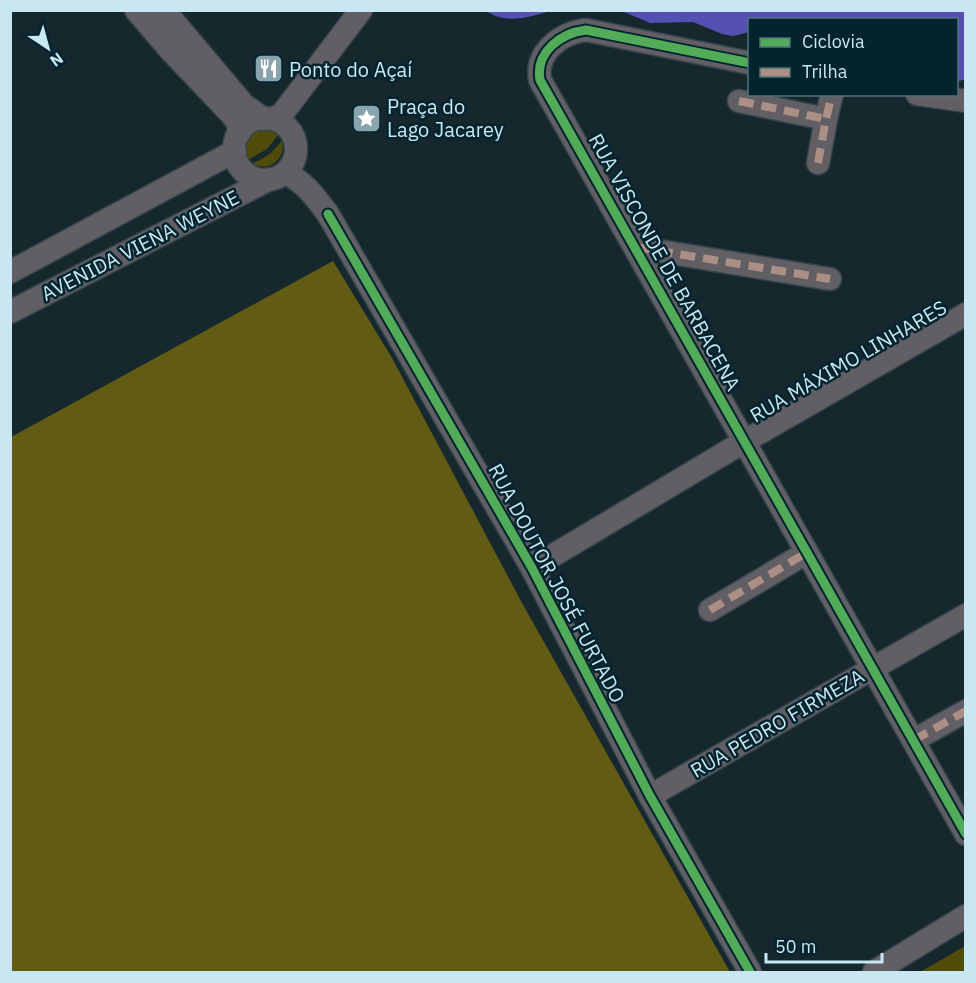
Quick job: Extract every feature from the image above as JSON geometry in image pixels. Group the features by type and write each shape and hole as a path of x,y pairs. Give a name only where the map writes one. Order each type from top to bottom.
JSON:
{"street":[{"path":"136,10 238,123 236,159 246,174 254,178 278,176 294,159 296,143 288,128 244,105 164,10"},
{"path":"237,142 252,122 282,114 361,10"},
{"name":"RUA VISCONDE DE BARBACENA","path":"748,63 602,32 575,32 559,40 546,52 540,64 540,80 966,834"},
{"path":"818,163 832,96"},
{"path":"931,96 966,101"},
{"path":"740,101 826,119"},
{"name":"AVENIDA VIENA WEYNE","path":"10,272 237,142"},
{"name":"AVENIDA VIENA WEYNE","path":"10,312 278,176"},
{"name":"RUA DOUTOR JOSÉ FURTADO","path":"278,176 297,179 305,185 328,214 532,568 650,796 750,972"},
{"path":"635,247 830,279"},
{"name":"RUA MÁXIMO LINHARES","path":"532,568 745,441 966,314"},
{"path":"710,610 806,553"},
{"name":"RUA PEDRO FIRMEZA","path":"650,796 966,615"},
{"path":"914,740 966,711"},
{"path":"874,972 966,916"}],"shaded area":[{"path":"486,10 551,11 510,19"},
{"path":"622,11 965,11 965,79 958,82 958,18 748,18 748,32 733,36 693,22 650,23"},
{"path":"265,128 278,135 267,149 248,160 244,149 246,139 253,132"},
{"path":"282,141 283,148 275,163 264,166 252,164 270,154"},
{"path":"333,261 392,358 522,603 730,972 11,972 11,437"},
{"path":"965,946 965,972 920,972"}],"marked path":[{"path":"818,163 832,96"},
{"path":"739,101 826,119"},
{"path":"635,247 830,279"},
{"path":"710,610 806,553"},
{"path":"914,740 966,711"}],"cycle path":[{"path":"748,63 586,30 568,35 552,46 542,61 540,80 966,834"},
{"path":"328,214 532,568 650,796 750,972"}],"place":[{"name":"Ponto do Açaí","path":"268,69"},
{"name":"Praça do Lago Jacarey","path":"366,118"}]}
